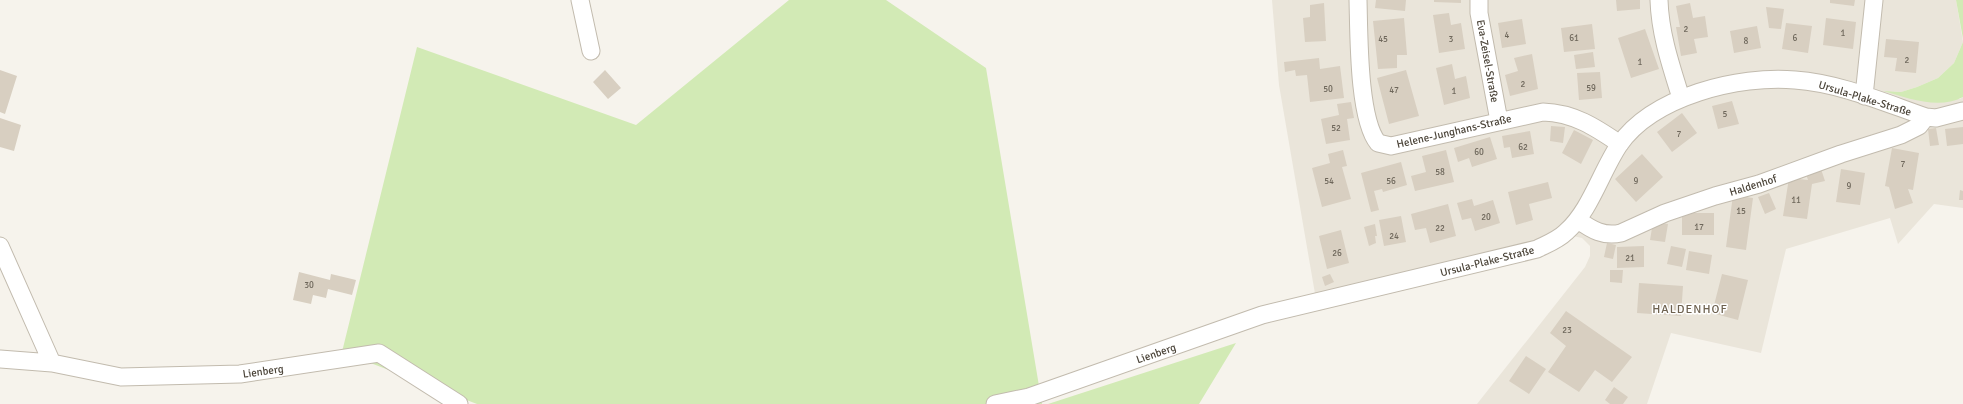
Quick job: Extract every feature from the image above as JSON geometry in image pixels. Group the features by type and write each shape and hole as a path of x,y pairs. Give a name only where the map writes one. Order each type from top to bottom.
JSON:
{"street":[{"path":"580,0 591,51"},
{"name":"Helene-Junghans-Straße","path":"1358,0 1362,84 1373,138 1378,143 1391,146 1543,112 1560,112 1588,124 1620,144"},
{"name":"Eva-Zeisel-Straße","path":"1479,0 1479,13 1499,121"},
{"path":"1659,0 1659,16 1664,39 1681,98"},
{"path":"1864,96 1874,0"},
{"name":"Ursula-Plake-Straße","path":"1318,303 1537,249 1565,234 1578,220 1620,144 1650,115 1660,108 1681,98 1708,90 1763,79 1794,80 1825,84 1926,117 1936,118 1963,111"},
{"name":"Haldenhof","path":"1578,220 1597,232 1613,235 1621,233 1665,213 1715,196 1759,184 1841,154 1901,135 1919,126 1926,117"},
{"path":"0,246 52,363"},
{"name":"Lienberg","path":"995,404 1029,397 1262,315 1318,303"},
{"name":"Lienberg","path":"0,359 52,363 121,377 240,374 380,352 459,404"}],"shaded area":[{"path":"1272,0 1956,0 1963,42 1954,63 1938,78 1917,87 1901,92 1886,91 1960,99 1963,97 1963,208 1934,204 1898,244 1890,218 1786,249 1761,353 1671,333 1647,404 1477,404 1585,267 1590,256 1590,246 1582,238 1573,236 1558,248 1540,257 1318,311 1279,85"}],"green space":[{"path":"789,0 886,0 986,68 1042,404 477,404 342,352 417,47 636,125"},
{"path":"1956,0 1963,0 1963,39"},
{"path":"1963,42 1963,97 1943,103 1933,103 1923,102 1883,91 1901,92 1938,78 1954,63"},
{"path":"1236,343 1199,404 1048,404"}],"building":[{"path":"1376,0 1406,0 1405,11 1375,8"},
{"path":"1434,0 1461,0 1461,3 1434,2"},
{"path":"1616,0 1640,0 1640,9 1617,11"},
{"path":"1830,0 1855,0 1854,6 1830,3"},
{"path":"1324,3 1326,41 1305,42 1303,18 1310,17 1310,5"},
{"path":"1690,3 1693,18 1705,16 1708,37 1694,39 1697,53 1681,56 1676,27 1680,27 1676,6"},
{"path":"1766,7 1784,9 1781,29 1769,28"},
{"path":"1449,13 1451,25 1461,23 1465,49 1439,53 1433,15"},
{"path":"1404,18 1407,55 1397,55 1397,68 1378,69 1373,21"},
{"path":"1826,18 1856,22 1853,49 1823,45"},
{"path":"1522,19 1526,44 1502,48 1498,23"},
{"path":"1786,23 1812,26 1808,53 1782,49"},
{"path":"1592,24 1595,49 1564,52 1561,28"},
{"path":"1757,26 1761,48 1734,53 1730,31"},
{"path":"1645,29 1659,69 1631,78 1618,38"},
{"path":"1886,39 1919,42 1916,73 1895,71 1897,58 1884,57"},
{"path":"1593,52 1595,67 1576,69 1574,55"},
{"path":"1532,54 1538,89 1510,96 1505,75 1518,71 1514,58"},
{"path":"1319,58 1320,69 1340,66 1344,98 1310,102 1307,75 1296,76 1295,70 1285,72 1284,62"},
{"path":"1452,64 1455,79 1466,76 1470,98 1444,105 1436,68"},
{"path":"0,70 17,76 5,114 0,112"},
{"path":"605,70 621,88 608,99 593,82"},
{"path":"1406,70 1419,116 1389,124 1377,78"},
{"path":"1600,72 1602,98 1579,100 1577,73"},
{"path":"1732,101 1739,124 1718,129 1712,106"},
{"path":"1351,102 1354,118 1347,119 1350,140 1326,144 1321,119 1339,115 1337,104"},
{"path":"1682,113 1697,133 1672,152 1657,132"},
{"path":"0,118 21,125 14,151 0,147"},
{"path":"1551,126 1565,127 1563,143 1550,141"},
{"path":"1963,127 1963,144 1947,146 1945,129"},
{"path":"1936,128 1939,145 1930,146 1928,129"},
{"path":"1574,130 1593,140 1581,164 1562,153"},
{"path":"1530,131 1534,154 1512,158 1510,147 1504,148 1502,136"},
{"path":"1490,137 1497,159 1472,167 1469,158 1458,162 1454,148"},
{"path":"1892,148 1919,153 1913,190 1908,189 1913,203 1895,209 1889,187 1885,186"},
{"path":"1343,150 1347,166 1342,167 1351,199 1322,207 1312,168 1330,163 1328,154"},
{"path":"1446,150 1454,182 1415,191 1411,176 1426,172 1422,156"},
{"path":"1642,154 1663,177 1636,202 1615,179"},
{"path":"1401,162 1407,185 1383,192 1382,189 1374,191 1379,210 1371,212 1361,173"},
{"path":"1820,166 1825,181 1812,184 1807,219 1783,216 1789,178 1808,180 1805,171"},
{"path":"1841,169 1865,173 1860,205 1836,202"},
{"path":"1548,182 1552,198 1529,204 1533,220 1516,225 1508,192"},
{"path":"1960,190 1963,191 1963,200 1959,200"},
{"path":"1769,193 1776,209 1765,214 1758,197"},
{"path":"1733,195 1753,198 1746,250 1726,247"},
{"path":"1472,199 1474,206 1493,200 1500,223 1475,231 1471,218 1462,220 1457,203"},
{"path":"1448,204 1456,236 1430,243 1426,228 1415,230 1411,214"},
{"path":"1682,213 1714,213 1714,235 1682,235"},
{"path":"1401,216 1406,242 1384,246 1379,220"},
{"path":"1653,222 1668,224 1665,242 1650,240"},
{"path":"1375,224 1377,236 1375,236 1376,243 1369,246 1364,227"},
{"path":"1341,230 1349,263 1327,269 1319,236"},
{"path":"1607,243 1616,245 1613,259 1604,257"},
{"path":"1644,246 1644,267 1617,268 1617,247"},
{"path":"1671,246 1686,249 1682,267 1667,264"},
{"path":"1689,251 1712,255 1709,274 1686,270"},
{"path":"1610,270 1623,270 1622,283 1610,282"},
{"path":"299,272 330,280 331,274 356,280 352,295 328,289 326,298 313,295 311,304 293,300"},
{"path":"1330,274 1334,282 1325,286 1322,277"},
{"path":"1722,274 1748,280 1738,320 1712,313"},
{"path":"1639,283 1683,286 1681,316 1637,313"},
{"path":"1566,311 1632,357 1612,382 1595,370 1579,392 1548,372 1566,346 1550,333"},
{"path":"1526,356 1546,369 1529,394 1509,381"},
{"path":"1614,387 1628,397 1623,404 1610,404 1605,400"}],"district":[{"name":"HALDENHOF","path":"1690,309"}]}
